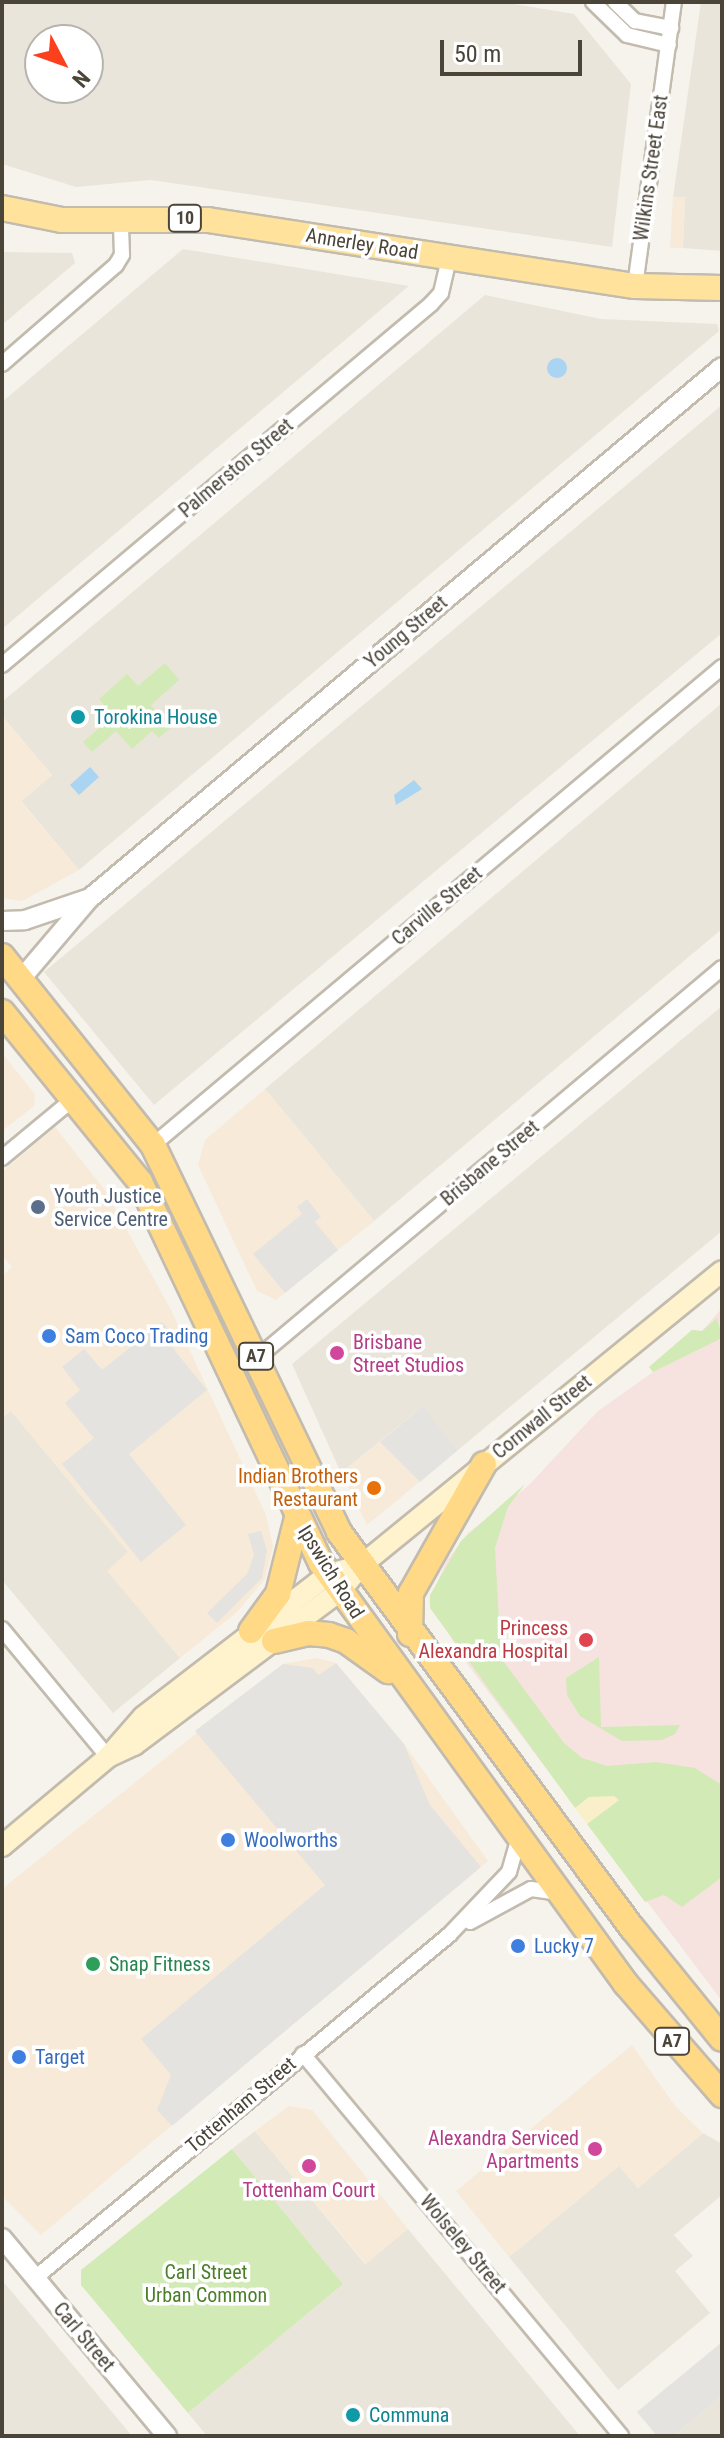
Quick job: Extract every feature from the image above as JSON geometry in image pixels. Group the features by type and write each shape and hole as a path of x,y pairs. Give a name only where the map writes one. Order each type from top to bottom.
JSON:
{"highway":[{"name":"Ipswich Road","path":"2,956 153,1145 332,1518 410,1634 722,2039"},
{"name":"Ipswich Road","path":"2,1012 140,1182 297,1518 335,1583 403,1682 652,2016 722,2095"},
{"path":"410,1634 411,1593 484,1464"},
{"path":"251,1631 278,1594 297,1518"},
{"path":"274,1641 329,1635 346,1641 403,1682"}],"main road":[{"name":"Annerley Road","path":"2,208 62,220 208,220 635,286 722,288"},
{"name":"Cornwall Street","path":"108,1757 124,1732 251,1631 363,1564 722,1271"},
{"name":"Cornwall Street","path":"2,1846 108,1757 134,1745 274,1641 335,1583"}],"street":[{"path":"593,2 627,35 669,45"},
{"path":"615,2 635,21 671,28"},
{"name":"Wilkins Street East","path":"635,286 674,2"},
{"path":"2,364 116,265 122,255 121,218"},
{"name":"Palmerston Street","path":"2,665 431,304 441,293 449,258"},
{"name":"Young Street","path":"21,979 90,898 722,367"},
{"name":"Carville Street","path":"153,1145 722,667"},
{"name":"Young Street","path":"2,921 25,920 90,898"},
{"name":"Brisbane Street","path":"257,1358 722,968"},
{"path":"2,1158 73,1099"},
{"path":"2,1629 108,1757"},
{"name":"Tottenham Street","path":"35,2278 449,1935 509,1872 519,1836"},
{"name":"Tottenham Street","path":"449,1935 531,1889 560,1893"},
{"name":"Wolseley Street","path":"303,2054 621,2436"},
{"name":"Carl Street","path":"2,2238 167,2436"}],"shaded area":[{"path":"2,2 502,2 574,14 631,84 612,247 151,180 76,187 2,164"},
{"path":"701,2 722,2 722,251 683,248 685,197 673,197"},
{"path":"673,197 685,197 683,248 670,248"},
{"path":"183,249 409,286 2,629 2,402"},
{"path":"2,252 72,253 75,263 2,325"},
{"path":"485,295 601,319 717,324 719,331 79,870 21,801 52,775 2,716 2,702"},
{"path":"722,405 722,633 154,1105 44,972"},
{"path":"722,703 722,929 374,1221 265,1089"},
{"path":"2,716 52,775 21,802 79,870 22,901 2,898"},
{"path":"722,1006 722,1231 458,1450 422,1407 341,1473 292,1364"},
{"path":"2,1053 35,1094 34,1106 2,1131"},
{"path":"265,1089 374,1221 276,1300 257,1291 198,1165 205,1140"},
{"path":"55,1127 105,1190 172,1312 266,1515 273,1546 265,1579 237,1612 180,1658 107,1571 128,1552 11,1411 2,1418 2,1276 12,1267 2,1255 2,1172"},
{"path":"307,1199 321,1217 315,1222 338,1250 285,1293 253,1254 302,1214 297,1207"},
{"name":"Princess Alexandra Hospital","path":"722,1308 722,2001 468,1665 429,1601 447,1560 468,1533 528,1486 598,1411 653,1372 649,1367 692,1330 702,1331"},
{"path":"162,1322 173,1335 167,1341 207,1390 129,1454 186,1525 141,1562 62,1464 94,1438 65,1403 80,1390 62,1367 84,1349 102,1370"},
{"path":"423,1406 458,1450 367,1525 341,1473"},
{"path":"423,1406 458,1450 420,1482 380,1442"},
{"path":"11,1411 129,1553 108,1571 180,1658 113,1713 2,1580 2,1418"},
{"path":"261,1531 267,1551 262,1578 217,1623 207,1613 247,1574 254,1555 248,1534"},
{"path":"317,1658 336,1663 404,1744 488,1861 41,2235 2,2196 2,1889 283,1664"},
{"path":"336,1663 404,1744 430,1805 481,1867 172,2126 157,2110 171,2075 141,2039 325,1885 195,1731 283,1664 312,1668 319,1675"},
{"name":"Alexandra Serviced Apartments","path":"632,2045 675,2106 703,2133 638,2188 619,2166 509,2257 456,2191"},
{"path":"289,2106 312,2110 408,2229 366,2264 255,2131"},
{"path":"255,2131 365,2264 408,2229 580,2436 207,2436 188,2413 343,2284 232,2149"},
{"path":"703,2133 722,2144 722,2195 674,2235 693,2256 675,2271 710,2313 618,2390 509,2257 619,2166 638,2188"},
{"path":"2,2280 132,2436 2,2436"},
{"path":"722,2342 722,2396 673,2436 657,2436 637,2412"},
{"path":"722,2396 722,2436 673,2436"}],"green space":[{"path":"165,663 179,680 151,705 170,728 159,738 152,731 132,749 116,731 92,752 83,742 113,716 99,699 127,674 138,686"},
{"path":"717,1318 722,1338 653,1372 649,1367 692,1330 702,1331"},
{"path":"525,1484 508,1507 495,1548 501,1658 564,1743 582,1758 607,1766 656,1762 695,1768 722,1785 722,1877 682,1907 664,1895 645,1902 587,1824 619,1800 589,1797 575,1808 430,1608 430,1595 461,1541"},
{"path":"599,1657 601,1727 680,1725 675,1734 662,1740 622,1741 580,1716 567,1695 566,1678"},
{"name":"Carl Street Urban Common","path":"232,2149 343,2284 188,2413 81,2285 81,2270"}],"sand":[{"path":"614,1796 619,1800 587,1824 575,1808 589,1797"}],"water":[{"path":"553,358 561,358 567,368 561,378 553,378 547,372 547,364"},
{"path":"90,767 99,777 79,795 70,785"},
{"path":"414,780 422,789 396,805 394,795"}],"place":[{"name":"Torokina House","path":"78,717"},
{"name":"Youth Justice Service Centre","path":"38,1207"},
{"name":"Sam Coco Trading","path":"49,1336"},
{"name":"Brisbane Street Studios","path":"337,1353"},
{"name":"Indian Brothers Restaurant","path":"374,1488"},
{"name":"Princess Alexandra Hospital","path":"586,1640"},
{"name":"Woolworths","path":"228,1840"},
{"name":"Lucky 7","path":"518,1946"},
{"name":"Snap Fitness","path":"93,1964"},
{"name":"Target","path":"19,2057"},
{"name":"Alexandra Serviced Apartments","path":"595,2149"},
{"name":"Tottenham Court","path":"309,2166"},
{"name":"Communa","path":"353,2415"}]}
